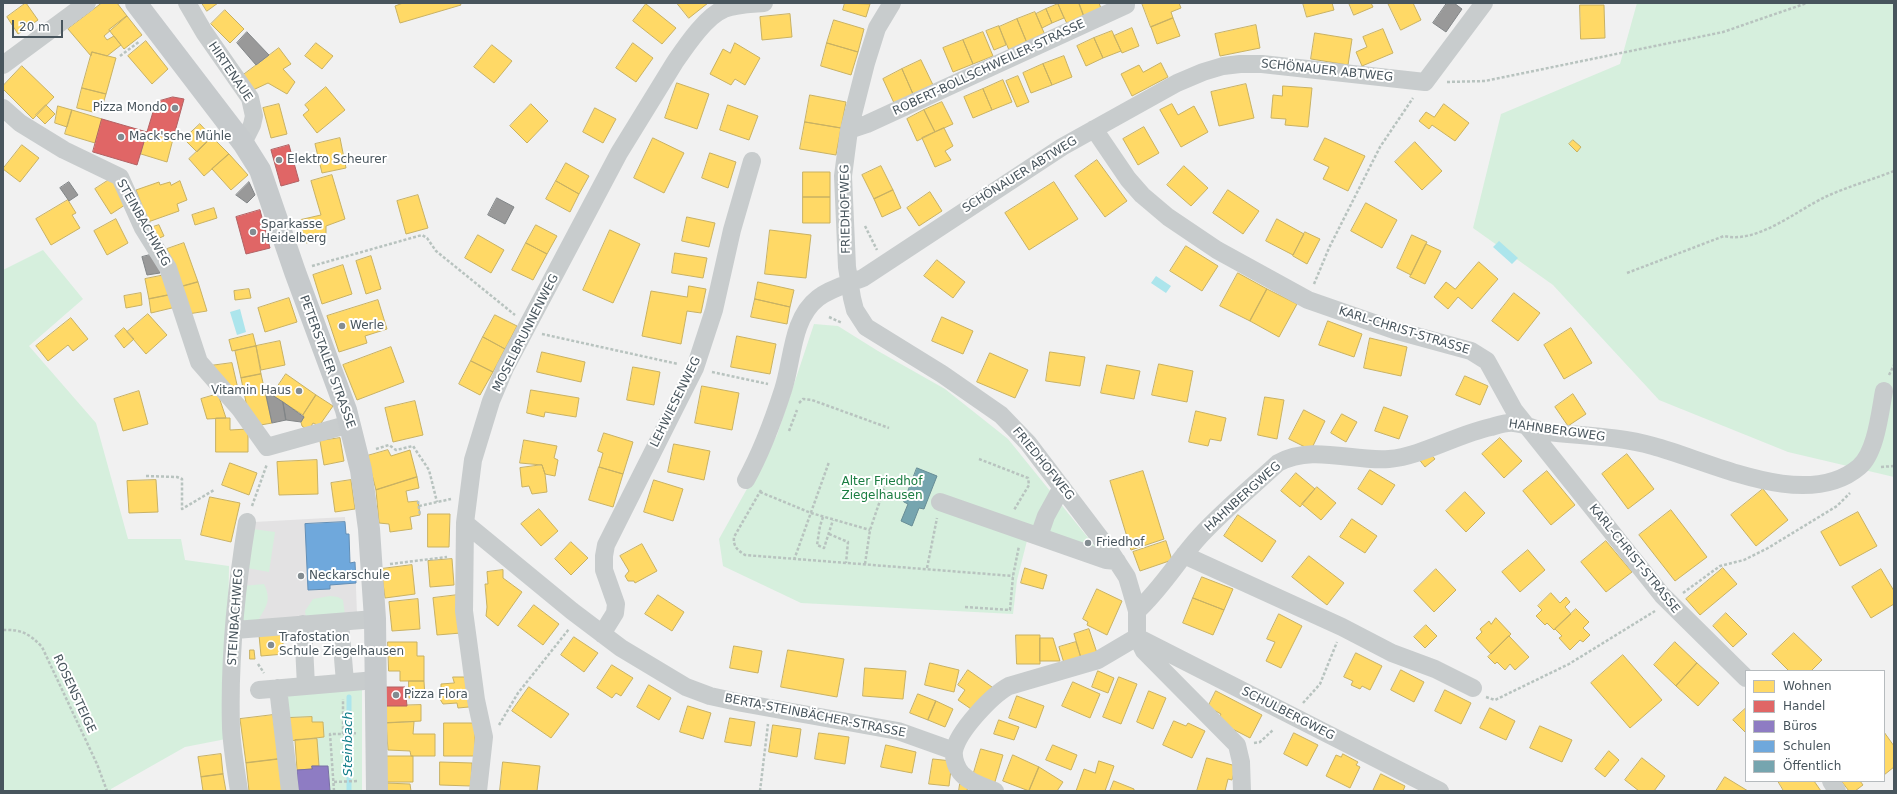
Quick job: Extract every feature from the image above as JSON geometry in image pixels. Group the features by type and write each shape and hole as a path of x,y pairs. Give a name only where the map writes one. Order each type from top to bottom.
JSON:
{"main road":[{"name":"PETERSTALER STRASSE","path":"136,3 243,144 260,170 302,292 337,382 350,424 358,454 367,508 372,566 375,619 377,791"}],"street":[{"path":"3,65 87,3"},
{"name":"HIRTENAUE","path":"187,3 204,32 250,98 254,116 252,125 243,144"},
{"name":"MOSELBRUNNENWEG","path":"478,791 484,737 476,700 464,611 463,555 468,495 474,460 491,401 505,368 533,328 619,153 685,47 722,9 731,6 764,3"},
{"name":"FRIEDHOFWEG","path":"892,3 877,28 866,63 849,130 843,176 844,231 849,283 855,310 866,327 942,374 1001,415 1028,443 1117,561 1130,583 1137,610 1137,637"},
{"name":"ROBERT-BOLLSCHWEILER-STRASSE","path":"849,130 867,124 1126,5 1126,3"},
{"path":"1425,82 1484,3"},
{"name":"SCHÖNAUER ABTWEG","path":"746,480 760,454 784,388 798,329 803,317 818,298 829,291 863,278 1062,147 1177,83 1209,70 1240,64 1310,68 1425,82"},
{"name":"STEINBACHWEG","path":"3,108 20,123 64,150 120,177 139,220 168,268 199,362 240,410 267,447"},
{"name":"KARL-CHRIST-STRASSE","path":"1094,129 1134,187 1168,217 1217,250 1308,300 1357,318 1479,355 1487,361 1493,369 1514,410 1669,604 1745,677"},
{"name":"LEHWIESENWEG","path":"602,634 615,612 616,604 604,570 606,545 695,368 714,310 732,230 752,161"},
{"name":"HAHNBERGWEG","path":"1137,610 1157,591 1207,529 1278,463 1286,460 1312,454 1379,459 1398,458 1491,426 1514,423 1544,432 1623,439 1652,446 1755,478 1790,485 1822,485 1841,479 1859,467 1866,459 1870,450 1884,391"},
{"path":"267,447 350,424"},
{"path":"1023,531 1046,516 1062,487"},
{"path":"940,502 1106,560 1117,561"},
{"name":"STEINBACHWEG","path":"239,791 231,729 232,670 237,581 247,522"},
{"name":"BERTA-STEINBÄCHER-STRASSE","path":"465,523 602,634 627,652 686,686 718,698 770,709 898,731 954,751"},
{"path":"1184,556 1342,627 1392,653 1435,669 1473,688"},
{"path":"235,630 375,619"},
{"path":"340,622 345,682"},
{"path":"303,624 306,686"},
{"path":"995,791 962,775 956,764 954,751 962,735 979,711 1004,689 1025,680 1094,662 1137,637 1148,656 1234,742 1238,748 1242,775 1242,791"},
{"name":"SCHULBERGWEG","path":"1137,637 1440,791"},
{"path":"259,690 376,680"},
{"path":"278,688 290,791"},
{"path":"1832,782 1837,791"}],"path":[{"path":"1308,300 1329,248 1380,147 1425,82 1485,81 1723,32 1807,3"},
{"path":"120,56 143,39"},
{"path":"1626,273 1724,236 1732,238 1760,232 1825,197 1894,171"},
{"path":"865,226 884,265"},
{"path":"306,268 422,235 427,238 436,251 533,328 684,365"},
{"path":"706,370 774,386"},
{"path":"789,432 800,400 803,399 812,400 889,428"},
{"path":"358,454 389,445 396,450 413,446 429,470 437,502"},
{"path":"247,522 269,459 267,447"},
{"path":"965,607 1010,610 1012,576 1023,531 1014,507 1028,485 1028,478 979,459"},
{"path":"794,560 829,462"},
{"path":"1473,688 1477,693 1495,700 1568,664 1669,604 1718,568 1756,555 1844,501 1851,492 1859,467"},
{"path":"146,476 177,477 182,479 182,509 214,490"},
{"path":"865,564 870,530 886,483"},
{"path":"762,488 734,537 734,544 738,551 745,555 794,560 927,568 1012,576"},
{"path":"760,492 811,513 870,530"},
{"path":"419,506 468,495"},
{"path":"418,501 420,515"},
{"path":"927,568 940,502"},
{"path":"823,517 817,545 824,548 834,520"},
{"path":"829,534 848,542 846,563"},
{"path":"372,566 463,555"},
{"path":"484,737 497,728 518,693 570,629"},
{"name":"ROSENSTEIGE","path":"3,630 24,631 33,637 42,647 97,764 107,791"},
{"path":"1298,708 1320,684 1335,644 1342,641"},
{"path":"344,734 342,704 345,682"},
{"path":"760,791 770,709"},
{"path":"1238,748 1260,742 1273,730"},
{"path":"334,791 330,734 352,733"},
{"path":"334,782 352,782"}],"shaded area":[{"name":"Neckarschule","path":"345,517 346,534 349,534 350,562 355,562 357,614 258,621 243,586 254,522"}],"green space":[{"path":"1637,3 1894,3 1894,477 1788,452 1659,400 1553,285 1473,228 1501,114 1620,64"},
{"path":"43,250 83,299 29,346 96,423 128,539 181,539 185,560 229,566 226,739 185,747 111,789 111,791 3,791 3,270"},
{"name":"Alter Friedhof Ziegelhausen","path":"814,324 838,326 878,351 945,389 1008,439 1102,555 1030,529 1017,580 1013,614 801,603 723,566 719,539 777,435"},
{"path":"253,529 275,532 269,572 247,568"},
{"path":"264,584 268,595 266,607 258,621 242,623 243,586"},
{"path":"330,596 338,597 343,600 345,615 306,618 305,611 313,599"},
{"path":"362,689 362,791 330,791 328,766 319,766 317,738 324,737 323,722 312,722 311,717 288,718 285,693"}],"water":[{"path":"1499,241 1518,258 1512,264 1493,247"},
{"path":"1156,276 1171,286 1166,293 1151,283"},
{"path":"240,309 246,332 237,335 230,312"}],"building: Wohnen":[{"path":"26,3 38,20 18,34 7,17"},
{"path":"102,3 117,3 127,16 104,36 107,40 114,36 121,45 107,56 92,52 91,56 68,29"},
{"path":"202,3 218,3 207,11"},
{"path":"403,3 460,3 461,5 400,23 395,6"},
{"path":"677,3 708,3 689,18"},
{"path":"845,3 870,4 866,17 843,10"},
{"path":"1079,3 1085,19 1068,26 1058,4"},
{"path":"1079,3 1099,3 1102,11 1085,19"},
{"path":"1142,3 1179,3 1181,8 1171,12 1173,18 1151,27"},
{"path":"1303,3 1332,3 1334,10 1307,17"},
{"path":"1349,3 1371,3 1373,7 1354,15"},
{"path":"1388,3 1413,3 1421,20 1401,30"},
{"path":"646,4 676,28 662,44 633,21"},
{"path":"1058,4 1064,18 1052,23 1046,9"},
{"path":"1580,5 1604,5 1605,38 1581,39"},
{"path":"1046,9 1052,23 1042,28 1036,14"},
{"path":"225,10 244,29 230,43 211,24"},
{"path":"1035,12 1045,35 1027,43 1017,19"},
{"path":"790,14 792,37 762,40 760,17"},
{"path":"127,16 142,35 124,49 109,30"},
{"path":"1173,18 1180,36 1157,44 1151,27"},
{"path":"1017,19 1027,43 1009,50 999,27"},
{"path":"834,20 864,29 858,52 827,43"},
{"path":"1256,25 1260,48 1220,56 1215,34"},
{"path":"999,26 1006,45 994,50 986,31"},
{"path":"1132,28 1139,46 1122,53 1114,36"},
{"path":"1383,29 1393,53 1362,66 1356,52 1367,47 1363,37"},
{"path":"1112,31 1121,51 1103,58 1094,38"},
{"path":"983,32 993,56 973,64 963,40"},
{"path":"1315,33 1352,39 1348,65 1311,59"},
{"path":"1094,38 1103,58 1086,66 1077,46"},
{"path":"963,40 973,64 953,72 943,48"},
{"path":"146,41 168,69 152,84 128,56"},
{"path":"316,43 333,56 322,69 305,56"},
{"path":"633,43 653,58 636,82 616,68"},
{"path":"735,43 760,58 745,85 735,79 731,85 710,74 723,49 730,53"},
{"path":"827,43 858,52 851,75 821,66"},
{"path":"492,45 512,61 494,83 474,67"},
{"path":"279,48 291,64 283,69 295,82 287,94 268,83 253,90 242,76"},
{"path":"92,52 116,58 106,94 82,88"},
{"path":"1064,56 1072,77 1052,85 1043,64"},
{"path":"921,60 933,85 913,94 902,69"},
{"path":"1161,63 1168,77 1132,96 1121,74 1139,65 1143,72"},
{"path":"1043,64 1052,85 1031,93 1023,73"},
{"path":"22,66 54,97 33,119 3,89 3,86"},
{"path":"902,69 913,94 894,103 883,79"},
{"path":"1018,76 1029,102 1017,107 1006,81"},
{"path":"1003,80 1012,102 992,110 983,89"},
{"path":"677,83 709,94 697,129 665,118"},
{"path":"1246,84 1254,118 1219,126 1211,92"},
{"path":"1283,86 1312,88 1308,127 1285,125 1286,119 1271,118 1273,95 1282,96"},
{"path":"326,87 345,110 317,133 303,115 309,110 305,105"},
{"path":"82,88 106,94 103,104 95,102 93,112 77,108"},
{"path":"983,89 992,110 973,118 964,97"},
{"path":"810,95 846,102 841,128 805,122"},
{"path":"942,102 953,124 935,132 924,110"},
{"path":"279,104 287,134 271,138 263,108"},
{"path":"531,104 548,121 527,143 510,126"},
{"path":"1172,104 1178,115 1194,106 1208,132 1181,147 1160,110"},
{"path":"1444,104 1469,123 1455,141 1432,125 1429,129 1419,121 1426,112 1434,117"},
{"path":"46,105 55,114 45,124 36,115"},
{"path":"728,105 758,116 749,140 720,130"},
{"path":"58,106 72,110 67,127 55,123"},
{"path":"595,108 616,119 603,143 583,132"},
{"path":"72,110 102,119 95,143 65,134"},
{"path":"924,110 935,132 917,141 907,119"},
{"path":"805,122 841,128 836,155 800,149"},
{"path":"200,124 212,137 197,152 184,139"},
{"path":"1144,127 1159,153 1138,165 1123,139"},
{"path":"944,128 953,146 945,151 951,160 935,167 922,138"},
{"path":"147,132 173,139 167,162 141,154"},
{"path":"212,137 229,154 204,176 189,159"},
{"path":"340,138 346,168 322,173 315,144"},
{"path":"653,138 684,153 664,193 634,178"},
{"path":"1325,138 1365,156 1348,191 1323,179 1329,167 1314,160"},
{"path":"1573,140 1581,147 1577,152 1569,144"},
{"path":"1415,142 1442,171 1422,190 1395,162"},
{"path":"22,145 39,158 20,182 3,169"},
{"path":"710,153 736,162 728,188 702,178"},
{"path":"229,154 248,175 231,190 212,169"},
{"path":"1097,160 1127,201 1105,217 1075,176"},
{"path":"566,163 589,176 579,194 556,181"},
{"path":"881,166 893,190 874,199 862,175"},
{"path":"1184,166 1208,188 1191,206 1167,185"},
{"path":"803,172 830,172 830,197 803,197"},
{"path":"332,175 345,219 326,226 326,238 306,243 299,220 321,215 311,181"},
{"path":"112,178 128,203 111,214 95,189"},
{"path":"180,181 187,200 177,204 179,211 148,222 136,190 159,182 160,185 170,182 171,185"},
{"path":"556,181 579,194 570,212 546,199"},
{"path":"1054,182 1078,219 1029,250 1005,213"},
{"path":"893,190 901,208 882,217 874,199"},
{"path":"1228,190 1259,211 1243,234 1213,213"},
{"path":"930,192 942,211 919,226 907,208"},
{"path":"418,195 428,228 406,234 397,201"},
{"path":"803,197 830,197 830,223 803,223"},
{"path":"68,200 76,213 72,215 80,228 51,245 36,219"},
{"path":"1366,203 1397,220 1382,248 1351,231"},
{"path":"214,208 217,218 195,225 192,215"},
{"path":"687,217 715,223 709,247 682,241"},
{"path":"116,219 128,243 107,255 94,231"},
{"path":"1277,219 1304,234 1293,255 1266,241"},
{"path":"159,225 164,236 155,240 150,228"},
{"path":"536,225 557,236 547,254 526,243"},
{"path":"610,230 640,244 613,303 583,290"},
{"path":"770,230 811,235 806,278 765,274"},
{"path":"1305,232 1320,239 1307,264 1293,256"},
{"path":"478,235 504,250 491,273 465,258"},
{"path":"1412,235 1427,242 1411,275 1397,268"},
{"path":"184,243 198,282 180,287 167,249"},
{"path":"526,243 547,254 533,280 512,270"},
{"path":"1426,244 1441,251 1425,284 1410,277"},
{"path":"1186,246 1218,266 1202,291 1170,271"},
{"path":"675,253 707,258 703,278 672,273"},
{"path":"371,256 381,289 366,294 356,261"},
{"path":"937,260 965,282 953,298 924,276"},
{"path":"1479,262 1498,279 1472,309 1458,297 1448,309 1434,297 1446,282 1455,289"},
{"path":"343,265 352,294 322,304 313,275"},
{"path":"1238,273 1267,289 1250,321 1220,306"},
{"path":"170,274 174,294 149,299 145,279"},
{"path":"198,282 207,311 188,314 180,287"},
{"path":"758,282 794,290 790,307 755,299"},
{"path":"689,286 706,289 701,313 687,311 681,344 642,336 651,291 687,297"},
{"path":"249,289 251,298 235,300 234,291"},
{"path":"1267,289 1297,304 1279,337 1250,321"},
{"path":"141,293 142,305 126,308 124,296"},
{"path":"1514,293 1540,313 1518,341 1492,321"},
{"path":"174,294 176,307 151,313 149,299"},
{"path":"289,298 297,322 265,332 258,308"},
{"path":"755,299 790,307 787,324 751,317"},
{"path":"378,300 387,329 365,336 367,343 339,352 327,316"},
{"path":"148,314 167,335 146,354 127,332"},
{"path":"495,315 517,326 505,349 483,337"},
{"path":"942,317 973,331 963,354 932,341"},
{"path":"71,318 88,339 73,351 68,345 48,361 36,346"},
{"path":"1328,321 1362,334 1354,357 1319,345"},
{"path":"124,328 134,339 124,348 115,336"},
{"path":"1571,328 1592,363 1564,379 1544,345"},
{"path":"253,334 256,346 232,351 229,340"},
{"path":"737,336 776,344 770,374 731,367"},
{"path":"483,337 505,349 493,372 471,361"},
{"path":"1370,338 1407,347 1401,376 1364,368"},
{"path":"280,341 285,365 261,370 256,346"},
{"path":"256,346 261,374 241,378 235,351"},
{"path":"391,347 404,382 357,400 343,365"},
{"path":"542,352 585,362 581,382 537,372"},
{"path":"1050,352 1085,357 1080,386 1046,381"},
{"path":"990,353 1028,370 1015,398 977,382"},
{"path":"471,361 493,372 480,395 459,384"},
{"path":"232,363 238,389 229,391 209,366"},
{"path":"1159,364 1193,371 1187,402 1152,395"},
{"path":"1107,365 1140,371 1134,399 1101,393"},
{"path":"633,367 660,372 654,405 627,400"},
{"path":"261,374 272,423 255,426 248,412 241,378"},
{"path":"286,374 316,395 303,415 272,395"},
{"path":"1465,376 1488,386 1480,405 1456,395"},
{"path":"702,386 739,393 732,430 695,423"},
{"path":"531,390 579,398 576,417 545,412 544,417 527,413"},
{"path":"139,391 148,424 123,431 114,399"},
{"path":"218,394 226,418 207,419 201,399"},
{"path":"1573,394 1586,414 1568,426 1555,407"},
{"path":"316,395 333,406 319,426 313,423 310,428 306,429 302,426 301,422 304,417 303,415"},
{"path":"1265,397 1284,400 1277,439 1258,435"},
{"path":"415,401 423,435 393,442 385,408"},
{"path":"1384,407 1408,416 1399,439 1375,431"},
{"path":"1304,410 1325,421 1311,450 1289,439"},
{"path":"1196,411 1226,418 1221,441 1210,439 1208,446 1189,442"},
{"path":"1342,414 1357,422 1346,442 1331,433"},
{"path":"216,418 230,418 230,430 248,429 248,452 216,452"},
{"path":"604,433 633,442 623,474 599,467 603,453 598,451"},
{"path":"340,438 344,461 324,465 320,441"},
{"path":"1500,438 1522,461 1504,478 1482,454"},
{"path":"524,440 557,446 554,458 558,460 555,476 545,474 542,465 520,463"},
{"path":"674,444 710,451 704,480 668,472"},
{"path":"388,450 391,456 410,450 417,477 376,490 367,456"},
{"path":"1428,451 1435,459 1425,467 1418,458"},
{"path":"1627,454 1654,489 1628,509 1602,474"},
{"path":"317,460 318,494 279,495 277,462"},
{"path":"230,463 257,473 249,495 222,485"},
{"path":"542,465 545,474 547,492 532,494 529,486 522,487 520,468"},
{"path":"599,467 623,474 613,507 589,500"},
{"path":"1370,470 1395,485 1382,505 1358,489"},
{"path":"1143,471 1164,539 1131,550 1110,481"},
{"path":"1547,471 1575,505 1551,525 1523,491"},
{"path":"1296,473 1315,489 1300,507 1281,491"},
{"path":"417,477 419,488 406,491 408,502 418,501 420,515 410,517 412,529 390,532 389,524 379,523 376,490"},
{"path":"156,480 158,512 129,513 127,481"},
{"path":"351,480 355,509 335,512 331,483"},
{"path":"654,480 683,489 673,521 644,512"},
{"path":"1317,487 1336,503 1321,520 1302,504"},
{"path":"1763,489 1788,520 1756,546 1731,515"},
{"path":"1465,492 1485,513 1466,532 1446,511"},
{"path":"210,497 240,503 231,542 201,535"},
{"path":"539,509 558,531 541,546 521,524"},
{"path":"1671,510 1707,557 1675,581 1639,535"},
{"path":"1858,512 1877,546 1840,566 1821,532"},
{"path":"428,514 450,514 449,547 428,547"},
{"path":"1238,515 1276,541 1262,562 1224,536"},
{"path":"1352,519 1377,536 1365,553 1340,537"},
{"path":"1166,541 1172,560 1140,571 1133,552"},
{"path":"1606,541 1632,572 1606,592 1581,562"},
{"path":"571,542 588,558 571,575 555,559"},
{"path":"642,544 657,571 635,583 634,581 628,581 625,576 629,571 620,556"},
{"path":"1528,550 1545,570 1520,592 1502,572"},
{"path":"1309,556 1344,583 1327,605 1292,577"},
{"path":"452,559 454,585 430,587 428,561"},
{"path":"412,565 415,594 385,598 381,569"},
{"path":"1025,568 1047,575 1043,589 1021,583"},
{"path":"1723,568 1737,584 1700,615 1686,599"},
{"path":"1436,569 1456,590 1434,612 1414,591"},
{"path":"1881,569 1894,591 1894,604 1871,618 1852,587"},
{"path":"503,570 503,578 522,592 498,626 486,616 487,607 485,584 488,584 487,572"},
{"path":"1202,577 1233,589 1224,610 1193,598"},
{"path":"1097,589 1122,601 1107,635 1087,625 1088,622 1083,619"},
{"path":"1551,593 1560,603 1566,597 1570,602 1565,607 1571,614 1554,630 1547,623 1545,625 1536,616 1542,610 1538,606"},
{"path":"458,595 461,633 437,635 433,598"},
{"path":"658,595 684,612 672,631 645,614"},
{"path":"1193,598 1224,610 1213,635 1183,623"},
{"path":"418,599 420,629 392,631 389,602"},
{"path":"534,605 559,624 543,645 518,626"},
{"path":"1576,609 1589,622 1583,628 1590,635 1583,642 1580,640 1570,650 1559,638 1562,636 1555,629"},
{"path":"1726,613 1747,634 1733,647 1713,626"},
{"path":"1279,614 1302,626 1281,668 1266,661 1275,642 1267,639"},
{"path":"1496,618 1511,634 1491,654 1476,638 1482,632 1480,629 1489,621 1491,624"},
{"path":"1426,625 1437,636 1425,648 1414,637"},
{"path":"1089,629 1097,653 1081,658 1074,634"},
{"name":"Trafostation Schule Ziegelhausen","path":"282,633 284,654 261,656 259,635"},
{"path":"1794,633 1822,660 1812,670 1788,670 1772,654"},
{"path":"1016,635 1040,635 1040,664 1017,664"},
{"path":"1509,636 1529,657 1515,670 1510,664 1505,670 1497,662 1495,664 1488,657"},
{"path":"574,637 598,653 584,672 561,655"},
{"path":"1040,638 1053,638 1060,661 1040,661"},
{"path":"388,642 417,642 417,656 424,656 424,681 400,681 400,671 389,671"},
{"path":"1076,642 1081,658 1064,663 1059,647"},
{"path":"1675,642 1697,663 1676,686 1654,665"},
{"path":"734,646 762,651 758,673 730,668"},
{"path":"250,650 254,650 255,659 250,659"},
{"path":"788,650 844,659 837,697 781,687"},
{"path":"1356,653 1382,666 1370,690 1362,686 1360,689 1351,685 1353,681 1344,677"},
{"path":"1623,655 1662,700 1630,728 1591,683"},
{"path":"930,663 959,670 954,692 925,685"},
{"path":"1697,663 1719,683 1698,706 1676,686"},
{"path":"612,665 633,678 621,696 616,693 612,698 597,688"},
{"path":"865,668 906,671 903,699 863,696"},
{"path":"968,670 992,687 974,711 958,700 965,690 958,685"},
{"path":"1401,670 1424,682 1414,702 1391,690"},
{"path":"1098,671 1114,678 1108,693 1092,687"},
{"path":"453,677 467,677 469,707 458,708 457,703 443,704 438,696 441,692 441,684 454,683"},
{"path":"1119,677 1137,684 1121,724 1103,717"},
{"path":"409,681 424,681 425,698 409,698"},
{"path":"1073,682 1100,694 1090,718 1062,706"},
{"path":"649,685 671,698 659,720 637,707"},
{"path":"529,687 569,714 551,738 512,711"},
{"path":"1445,690 1471,703 1461,724 1435,711"},
{"path":"1149,691 1166,698 1153,729 1137,722"},
{"path":"1216,691 1262,715 1250,738 1217,721 1221,714 1208,707"},
{"path":"918,694 936,701 928,720 910,713"},
{"path":"1017,696 1044,706 1036,728 1009,718"},
{"path":"936,701 953,709 945,727 928,720"},
{"path":"421,705 421,721 386,723 386,706"},
{"path":"688,706 711,713 703,739 680,732"},
{"path":"1490,708 1515,721 1506,740 1480,728"},
{"path":"1745,709 1745,732 1733,720"},
{"path":"273,715 279,759 246,763 240,719"},
{"path":"312,717 312,722 323,722 324,737 289,741 288,718"},
{"path":"730,718 755,722 751,746 725,742"},
{"path":"999,720 1019,727 1014,740 994,734"},
{"path":"1174,721 1186,726 1188,723 1205,731 1192,758 1163,745"},
{"path":"414,722 413,734 435,734 435,756 411,756 410,751 388,750 386,723"},
{"path":"444,723 475,723 475,756 444,756"},
{"path":"773,725 801,729 797,757 769,752"},
{"path":"1540,726 1572,740 1562,762 1530,748"},
{"path":"819,733 849,737 845,764 815,759"},
{"path":"1294,733 1318,745 1307,766 1284,754"},
{"path":"1885,733 1894,746 1894,767 1885,774"},
{"path":"317,739 319,766 312,766 312,769 297,770 295,740"},
{"path":"886,745 916,752 912,773 881,767"},
{"path":"1053,745 1077,755 1071,770 1046,760"},
{"path":"981,749 1003,755 994,785 972,779"},
{"path":"1609,751 1619,760 1605,777 1595,769"},
{"path":"221,754 223,774 201,777 198,757"},
{"path":"1343,754 1358,762 1356,765 1360,767 1350,788 1326,776 1336,755 1341,757"},
{"path":"1013,755 1039,767 1029,791 1003,781"},
{"path":"385,756 413,756 413,782 385,782"},
{"path":"1207,758 1236,766 1232,780 1228,779 1225,791 1197,791"},
{"path":"1642,758 1665,776 1654,791 1639,791 1625,780"},
{"path":"279,759 283,791 249,791 246,763"},
{"path":"933,759 952,761 949,786 929,784"},
{"path":"1099,761 1114,766 1105,791 1076,791 1084,769 1095,773"},
{"path":"440,762 472,763 471,786 440,785"},
{"path":"503,762 540,766 537,791 500,791"},
{"path":"1039,767 1063,782 1057,791 1029,791"},
{"path":"223,774 226,791 203,791 201,777"},
{"path":"1381,774 1405,786 1403,791 1373,791"},
{"path":"1725,777 1748,791 1716,791"},
{"path":"1114,781 1134,789 1134,791 1110,791"},
{"path":"1779,782 1815,782 1821,791 1784,791"},
{"path":"1842,782 1861,782 1863,785 1855,791 1849,791"},
{"path":"385,783 410,784 411,791 385,791"},
{"path":"960,784 968,785 967,791 959,791"}],"building: Handel":[{"path":"173,97 184,99 173,139 147,132 156,102"},
{"name":"Mack'sche Mühle","path":"102,119 147,132 137,165 93,152"},
{"path":"289,145 299,181 281,186 271,150"},
{"name":"Sparkasse Heidelberg","path":"260,210 270,248 246,254 236,217"},
{"path":"385,687 405,687 407,706 386,706"}],"building: Büros":[{"path":"312,766 328,766 330,791 298,791 297,770 312,769"}],"building: Schulen":[{"path":"345,522 346,534 349,534 350,563 355,562 356,583 330,585 330,589 308,590 305,524"}],"building: Öffentlich":[{"path":"917,468 937,476 924,509 919,508 912,526 901,521 908,504 904,502"}],"building: Industrie":[{"path":"1447,3 1454,3 1462,9 1446,32 1433,23"},
{"path":"247,32 269,55 256,65 237,43"},
{"path":"69,182 78,195 69,201 60,188"},
{"path":"249,182 255,195 247,203 236,195"},
{"path":"497,198 514,207 505,224 488,215"},
{"path":"154,254 161,268 160,273 147,275 142,257"},
{"path":"276,388 272,395 283,402 286,420 272,423 265,390"},
{"path":"283,402 304,417 301,422 286,420"}],"waterway":[{"name":"Steinbach","path":"349,697 349,791"}],"place":[{"name":"Pizza Mondo","path":"175,108"},
{"name":"Mack'sche Mühle","path":"121,137"},
{"name":"Elektro Scheurer","path":"279,160"},
{"name":"Sparkasse Heidelberg","path":"253,232"},
{"name":"Werle","path":"342,326"},
{"name":"Vitamin Haus","path":"299,391"},
{"name":"Friedhof","path":"1088,543"},
{"name":"Neckarschule","path":"301,576"},
{"name":"Trafostation Schule Ziegelhausen","path":"271,645"},
{"name":"Pizza Flora","path":"396,695"}]}
